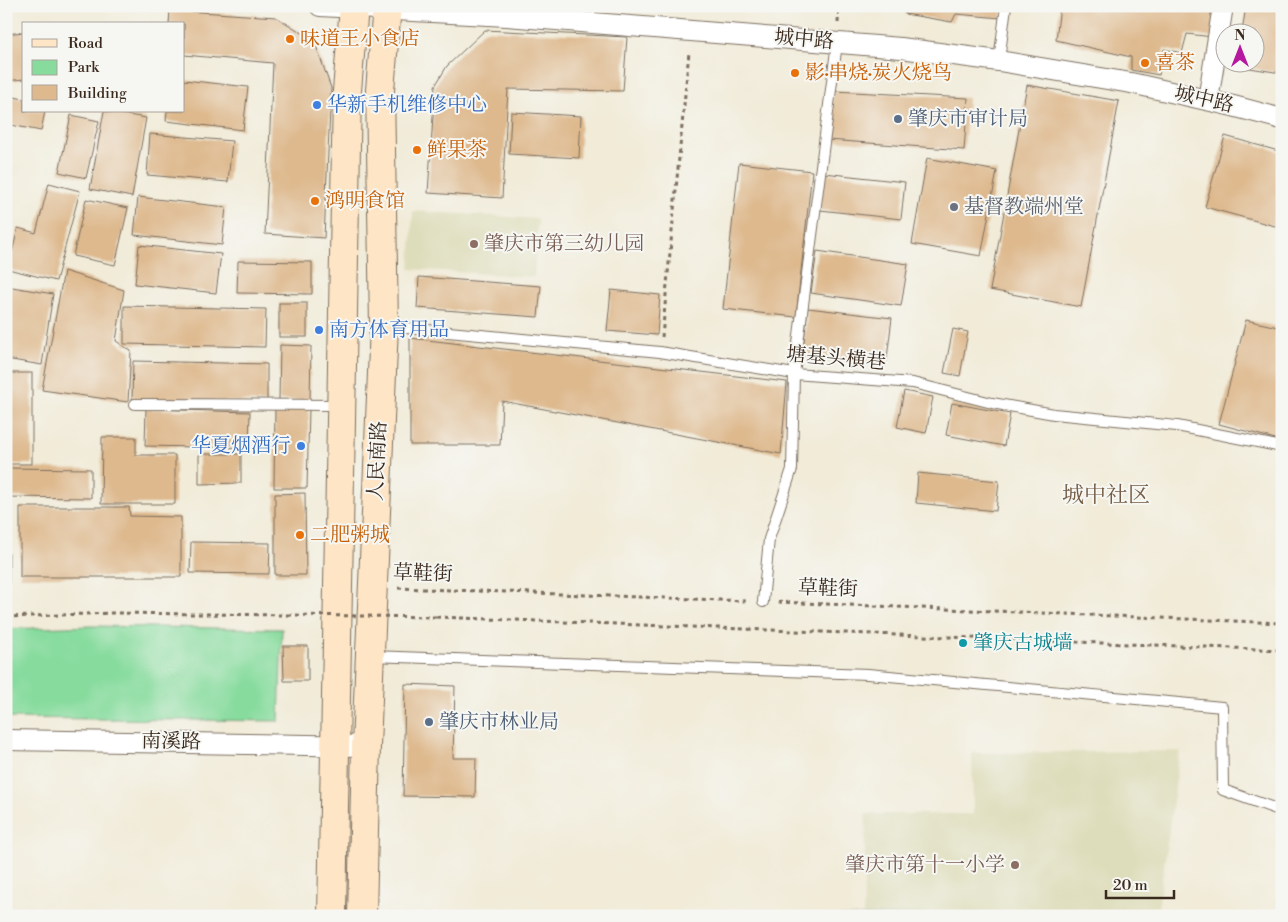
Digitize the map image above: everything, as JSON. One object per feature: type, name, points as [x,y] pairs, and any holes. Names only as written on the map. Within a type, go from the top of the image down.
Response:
[{"type":"main road","name":"人民南路","points":[[332,916],[347,91],[354,7]]},
{"type":"main road","name":"人民南路","points":[[362,916],[366,746],[384,326],[380,90],[387,9]]},
{"type":"street","name":"城中路","points":[[320,6],[507,16],[901,48],[999,61],[1131,83],[1282,119]]},
{"type":"street","points":[[1208,100],[1223,6]]},
{"type":"street","name":"南溪路","points":[[6,740],[366,746]]},
{"type":"lane","points":[[999,61],[1006,6]]},
{"type":"lane","points":[[763,602],[769,539],[792,468],[794,374],[837,43]]},
{"type":"lane","name":"塘基头横巷","points":[[384,326],[660,352],[794,374],[914,383],[1001,405],[1054,414],[1177,426],[1282,447]]},
{"type":"lane","points":[[135,404],[342,405]]},
{"type":"lane","points":[[370,656],[868,674],[1222,707],[1223,790],[1282,811]]},
{"type":"path","points":[[660,352],[691,31]]},
{"type":"path","name":"草鞋街","points":[[373,587],[1282,623]]},
{"type":"path","points":[[6,618],[113,613],[436,618],[1282,650]]},
{"type":"shaded area","name":"肇庆市第三幼儿园","points":[[413,211],[538,219],[534,277],[410,269]]},
{"type":"shaded area","name":"肇庆市第十一小学","points":[[1180,751],[1157,916],[863,916],[866,814],[973,814],[972,753]]},
{"type":"shaded area","points":[[1003,912],[1004,916],[813,916]]},
{"type":"green space","points":[[92,626],[282,629],[279,721],[6,718],[6,629]]},
{"type":"building","points":[[906,6],[1003,6],[1001,18],[956,14],[952,22],[905,14]]},
{"type":"building","points":[[1060,6],[1217,6],[1213,37],[1187,34],[1182,53],[1164,49],[1159,75],[1131,70],[1131,57],[1056,40]]},
{"type":"building","points":[[1246,6],[1282,6],[1281,73],[1266,71],[1266,22],[1244,22]]},
{"type":"building","points":[[170,10],[276,17],[314,40],[331,88],[324,238],[265,234],[273,63],[185,55],[185,22],[169,22]]},
{"type":"building","points":[[485,30],[627,37],[623,91],[508,89],[502,198],[428,193],[435,86],[447,66]]},
{"type":"building","points":[[22,32],[22,79],[6,81],[6,34]]},
{"type":"building","points":[[185,80],[248,87],[243,130],[166,121],[167,112],[185,112]]},
{"type":"building","points":[[1027,85],[1119,101],[1081,307],[990,290]]},
{"type":"building","name":"肇庆市审计局","points":[[834,91],[968,98],[964,150],[828,140]]},
{"type":"building","points":[[9,96],[22,99],[22,112],[45,112],[41,131],[6,124]]},
{"type":"building","points":[[104,112],[146,118],[132,197],[90,189]]},
{"type":"building","points":[[511,112],[581,116],[579,158],[509,154]]},
{"type":"building","points":[[71,115],[99,121],[86,178],[59,172]]},
{"type":"building","points":[[150,134],[232,141],[228,182],[147,175]]},
{"type":"building","points":[[1225,136],[1282,152],[1282,228],[1205,207]]},
{"type":"building","name":"基督教端州堂","points":[[927,158],[997,171],[981,256],[912,244]]},
{"type":"building","points":[[739,163],[812,171],[796,317],[723,309]]},
{"type":"building","points":[[824,173],[905,182],[901,219],[820,210]]},
{"type":"building","points":[[49,183],[80,191],[56,281],[8,269],[18,228],[36,233]]},
{"type":"building","points":[[138,197],[226,207],[222,245],[134,235]]},
{"type":"building","points":[[86,199],[128,208],[115,265],[73,256]]},
{"type":"building","points":[[139,245],[221,254],[216,293],[135,284]]},
{"type":"building","points":[[817,251],[908,264],[901,306],[811,293]]},
{"type":"building","points":[[238,261],[312,262],[312,294],[237,293]]},
{"type":"building","points":[[64,271],[124,290],[116,341],[131,351],[128,402],[42,390]]},
{"type":"building","points":[[419,277],[541,286],[538,317],[417,308]]},
{"type":"building","points":[[6,286],[53,294],[42,365],[6,359]]},
{"type":"building","points":[[611,290],[660,295],[657,335],[607,331]]},
{"type":"building","points":[[279,303],[307,303],[307,337],[279,337]]},
{"type":"building","points":[[124,306],[266,309],[265,347],[124,344]]},
{"type":"building","points":[[808,308],[892,318],[886,366],[802,356]]},
{"type":"building","points":[[1246,320],[1282,328],[1282,431],[1279,440],[1219,424]]},
{"type":"building","points":[[953,329],[968,332],[960,376],[944,373]]},
{"type":"building","points":[[410,338],[787,382],[781,454],[502,401],[500,445],[410,445]]},
{"type":"building","points":[[280,345],[311,346],[310,401],[279,400]]},
{"type":"building","points":[[133,361],[267,364],[267,402],[132,399]]},
{"type":"building","points":[[6,373],[32,373],[32,464],[6,464]]},
{"type":"building","points":[[904,391],[933,397],[926,433],[897,427]]},
{"type":"building","points":[[952,403],[1010,414],[1004,446],[946,435]]},
{"type":"building","points":[[146,409],[250,412],[249,448],[145,446]]},
{"type":"building","points":[[275,409],[309,409],[307,488],[274,488]]},
{"type":"building","points":[[102,437],[136,437],[136,455],[175,455],[175,504],[101,504]]},
{"type":"building","points":[[199,454],[241,454],[241,483],[199,484]]},
{"type":"building","points":[[6,468],[91,469],[91,498],[6,497]]},
{"type":"building","points":[[918,473],[999,481],[996,511],[916,503]]},
{"type":"building","points":[[305,493],[306,575],[275,575],[275,494]]},
{"type":"building","points":[[1282,495],[1282,526],[1276,525]]},
{"type":"building","points":[[20,507],[129,507],[130,516],[181,517],[181,577],[20,577]]},
{"type":"building","points":[[191,542],[270,543],[269,574],[190,573]]},
{"type":"building","points":[[6,554],[9,554],[9,583],[6,583]]},
{"type":"building","points":[[283,646],[308,646],[308,681],[284,681]]},
{"type":"building","name":"肇庆市林业局","points":[[405,684],[455,686],[453,758],[476,758],[475,797],[403,796]]},
{"type":"place","name":"味道王小食店","points":[[290,39]]},
{"type":"place","name":"喜茶","points":[[1145,63]]},
{"type":"place","name":"影·串烧·炭火烧鸟","points":[[795,73]]},
{"type":"place","name":"华新手机维修中心","points":[[317,105]]},
{"type":"place","name":"肇庆市审计局","points":[[898,119]]},
{"type":"place","name":"鲜果茶","points":[[417,150]]},
{"type":"place","name":"鸿明食馆","points":[[315,201]]},
{"type":"place","name":"基督教端州堂","points":[[954,207]]},
{"type":"place","name":"肇庆市第三幼儿园","points":[[474,244]]},
{"type":"place","name":"南方体育用品","points":[[319,330]]},
{"type":"place","name":"华夏烟酒行","points":[[301,446]]},
{"type":"place","name":"二肥粥城","points":[[300,535]]},
{"type":"place","name":"肇庆古城墙","points":[[963,643]]},
{"type":"place","name":"肇庆市林业局","points":[[429,722]]},
{"type":"place","name":"肇庆市第十一小学","points":[[1015,865]]},
{"type":"district","name":"城中社区","points":[[1106,495]]}]
